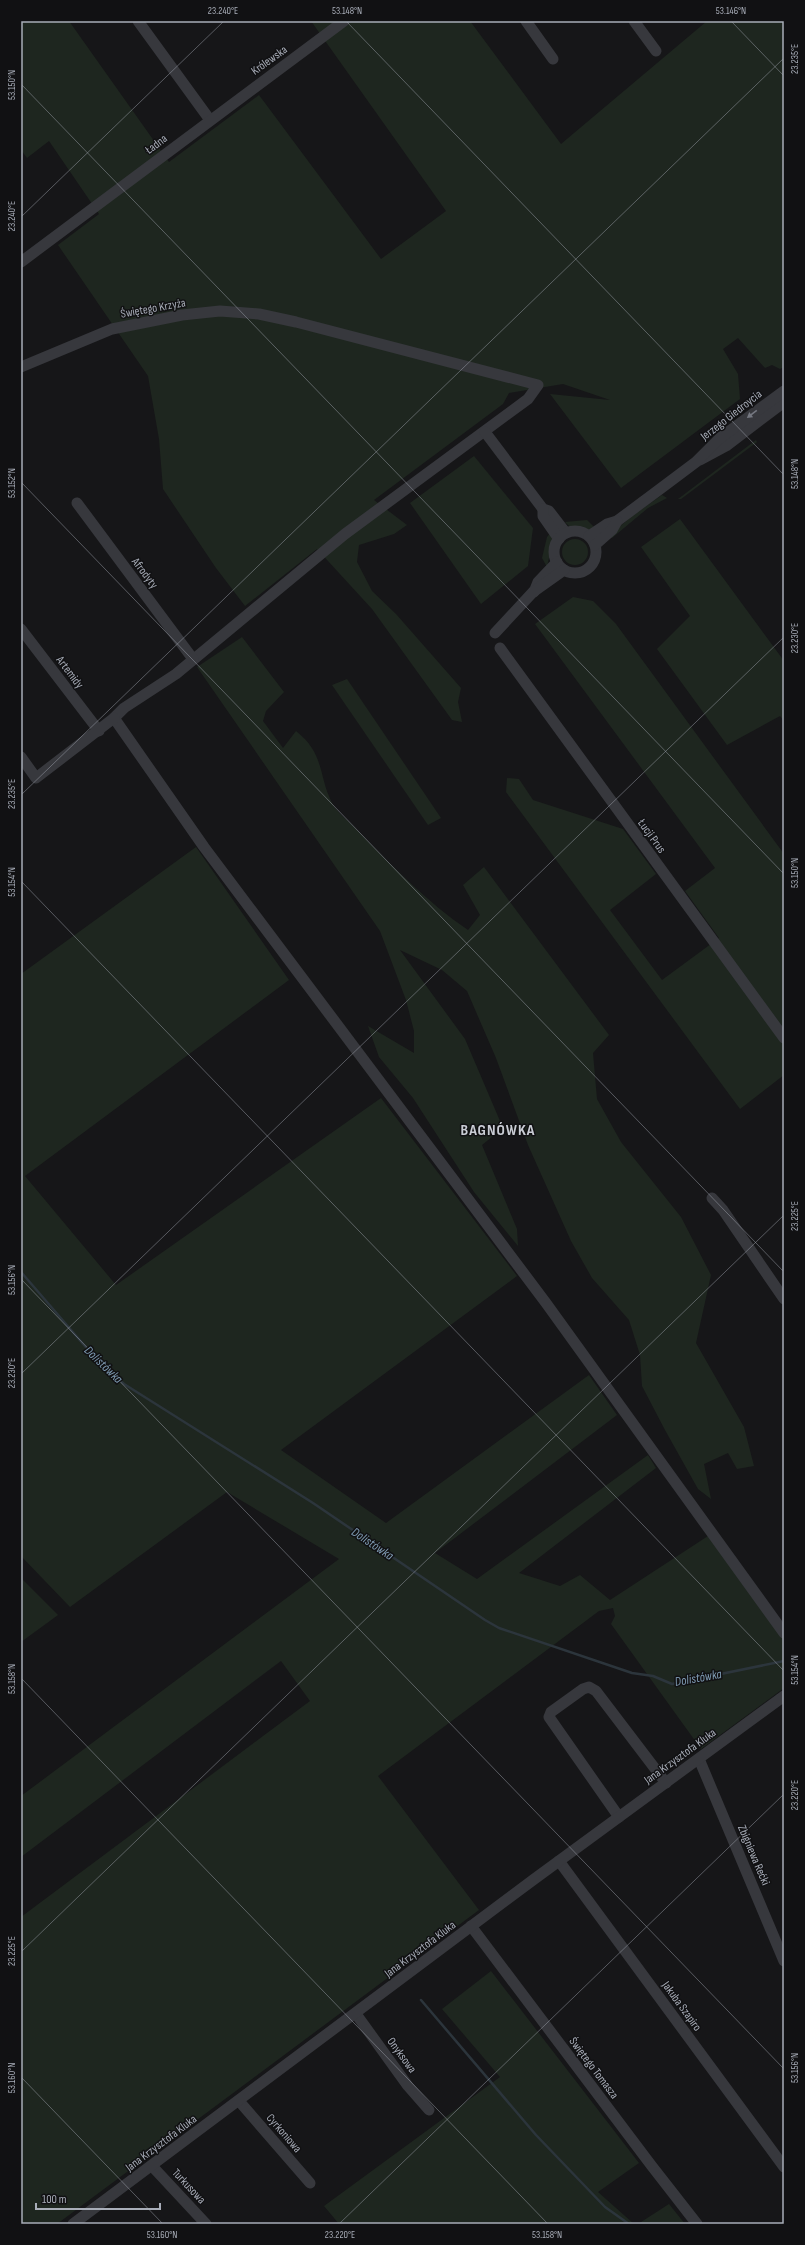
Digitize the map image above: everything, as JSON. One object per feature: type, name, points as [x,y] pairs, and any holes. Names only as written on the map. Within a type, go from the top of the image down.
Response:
[{"type":"street","points":[[138,21],[210,120]]},
{"type":"street","name":"Królewska","points":[[210,120],[344,21]]},
{"type":"street","points":[[526,21],[553,59]]},
{"type":"street","points":[[634,21],[656,52]]},
{"type":"street","name":"Ładna","points":[[21,262],[210,120]]},
{"type":"street","name":"Świętego Krzyża","points":[[21,367],[112,328],[182,315],[220,311],[259,314],[296,322],[538,385],[528,399],[485,432]]},
{"type":"street","name":"Jerzego Giedroycia","points":[[592,540],[612,530],[617,521],[696,462],[720,450],[778,401]]},
{"type":"street","points":[[21,757],[36,778],[99,731],[124,708],[176,674],[345,534],[485,432],[543,509],[543,516],[563,536]]},
{"type":"street","name":"Afrodyty","points":[[77,503],[193,659]]},
{"type":"street","points":[[578,531],[592,540],[596,556],[589,568],[576,573],[560,566],[554,550],[563,536],[578,531]]},
{"type":"street","points":[[495,633],[533,592],[538,582],[560,566]]},
{"type":"street","name":"Artemidy","points":[[21,629],[99,731]]},
{"type":"street","name":"Łucji Prus","points":[[500,648],[784,1038]]},
{"type":"street","points":[[114,718],[218,866],[546,1303],[784,1633]]},
{"type":"street","points":[[712,1198],[723,1210],[784,1299]]},
{"type":"street","points":[[619,1817],[549,1718],[551,1712],[583,1688],[589,1687],[596,1691],[666,1783]]},
{"type":"street","name":"Jana Krzysztofa Kluka","points":[[72,2224],[356,2014],[471,1926],[784,1696]]},
{"type":"street","name":"Zbigniewa Rećki","points":[[699,1759],[784,1961]]},
{"type":"street","name":"Jakuba Szapiro","points":[[558,1862],[784,2167]]},
{"type":"street","name":"Świętego Tomasza","points":[[471,1926],[697,2224]]},
{"type":"street","name":"Onyksowa","points":[[356,2014],[408,2086],[429,2110]]},
{"type":"street","name":"Cyrkoniowa","points":[[239,2101],[310,2182]]},
{"type":"street","name":"Turkusowa","points":[[152,2166],[206,2224]]},
{"type":"shaded area","points":[[21,21],[69,21],[169,162],[259,95],[381,259],[446,211],[311,21],[470,21],[561,144],[707,21],[784,21],[784,367],[780,369],[772,365],[765,368],[738,338],[723,349],[738,374],[740,399],[621,488],[550,394],[610,400],[563,384],[509,393],[503,404],[374,500],[407,525],[394,534],[359,545],[357,562],[372,591],[396,614],[461,688],[458,702],[462,722],[452,720],[372,609],[317,549],[245,606],[216,568],[163,489],[159,439],[148,376],[58,245],[99,214],[49,141],[27,158],[21,150]]},
{"type":"shaded area","points":[[756,440],[757,442],[681,499],[678,499]]},
{"type":"shaded area","points":[[474,456],[533,528],[528,566],[481,604],[410,503]]},
{"type":"shaded area","points":[[662,495],[667,498],[648,508],[612,538],[610,535],[632,516]]},
{"type":"shaded area","points":[[680,519],[784,661],[784,721],[780,716],[727,745],[657,649],[690,616],[641,547]]},
{"type":"shaded area","points":[[587,520],[595,528],[578,529],[571,527],[565,522]]},
{"type":"shaded area","points":[[551,532],[553,540],[547,567],[542,558],[547,537]]},
{"type":"shaded area","points":[[575,539],[584,543],[588,552],[584,561],[575,565],[566,561],[562,552],[566,543]]},
{"type":"shaded area","points":[[573,597],[593,601],[616,624],[784,854],[784,1075],[740,1109],[506,792],[507,778],[519,779],[533,800],[623,829],[656,874],[610,910],[662,980],[719,938],[685,891],[715,868],[535,624]]},
{"type":"shaded area","points":[[242,637],[284,692],[266,711],[263,721],[283,748],[296,731],[312,748],[320,765],[332,803],[340,814],[410,883],[438,908],[468,930],[480,915],[463,885],[484,867],[609,1035],[593,1053],[597,1099],[621,1142],[681,1217],[711,1275],[696,1343],[744,1427],[754,1466],[737,1469],[728,1453],[704,1464],[711,1499],[698,1489],[642,1386],[640,1355],[629,1320],[592,1278],[571,1241],[528,1145],[496,1058],[467,991],[442,970],[400,950],[465,1039],[503,1128],[482,1145],[517,1229],[518,1246],[474,1192],[413,1098],[379,1057],[368,1026],[414,1053],[414,1031],[406,1000],[380,931],[197,667]]},
{"type":"shaded area","points":[[347,679],[441,818],[428,825],[332,685]]},
{"type":"shaded area","points":[[196,847],[289,980],[25,1176],[116,1285],[381,1098],[517,1276],[281,1450],[386,1523],[589,1375],[617,1415],[435,1553],[477,1579],[648,1455],[656,1468],[519,1573],[560,1586],[580,1575],[610,1600],[708,1536],[784,1635],[784,1688],[701,1749],[611,1624],[615,1616],[613,1608],[599,1611],[378,1776],[479,1910],[57,2224],[21,2224],[21,1917],[310,1701],[281,1661],[21,1857],[21,1796],[339,1559],[227,1492],[70,1607],[21,1556],[21,974]]},
{"type":"shaded area","points":[[21,1578],[58,1615],[21,1642]]},
{"type":"shaded area","points":[[491,1971],[639,2163],[598,2192],[634,2224],[339,2224],[324,2206],[500,2077],[442,2009]]},
{"type":"shaded area","points":[[669,2204],[685,2224],[638,2224]]},
{"type":"waterway","name":"Dolistówka","points":[[21,1272],[97,1360],[124,1384],[313,1503],[499,1628],[632,1673],[653,1676],[672,1684],[784,1661]]},
{"type":"waterway","points":[[421,2000],[536,2135],[605,2207],[629,2224]]},
{"type":"district","name":"BAGNÓWKA","points":[[498,1129]]}]
